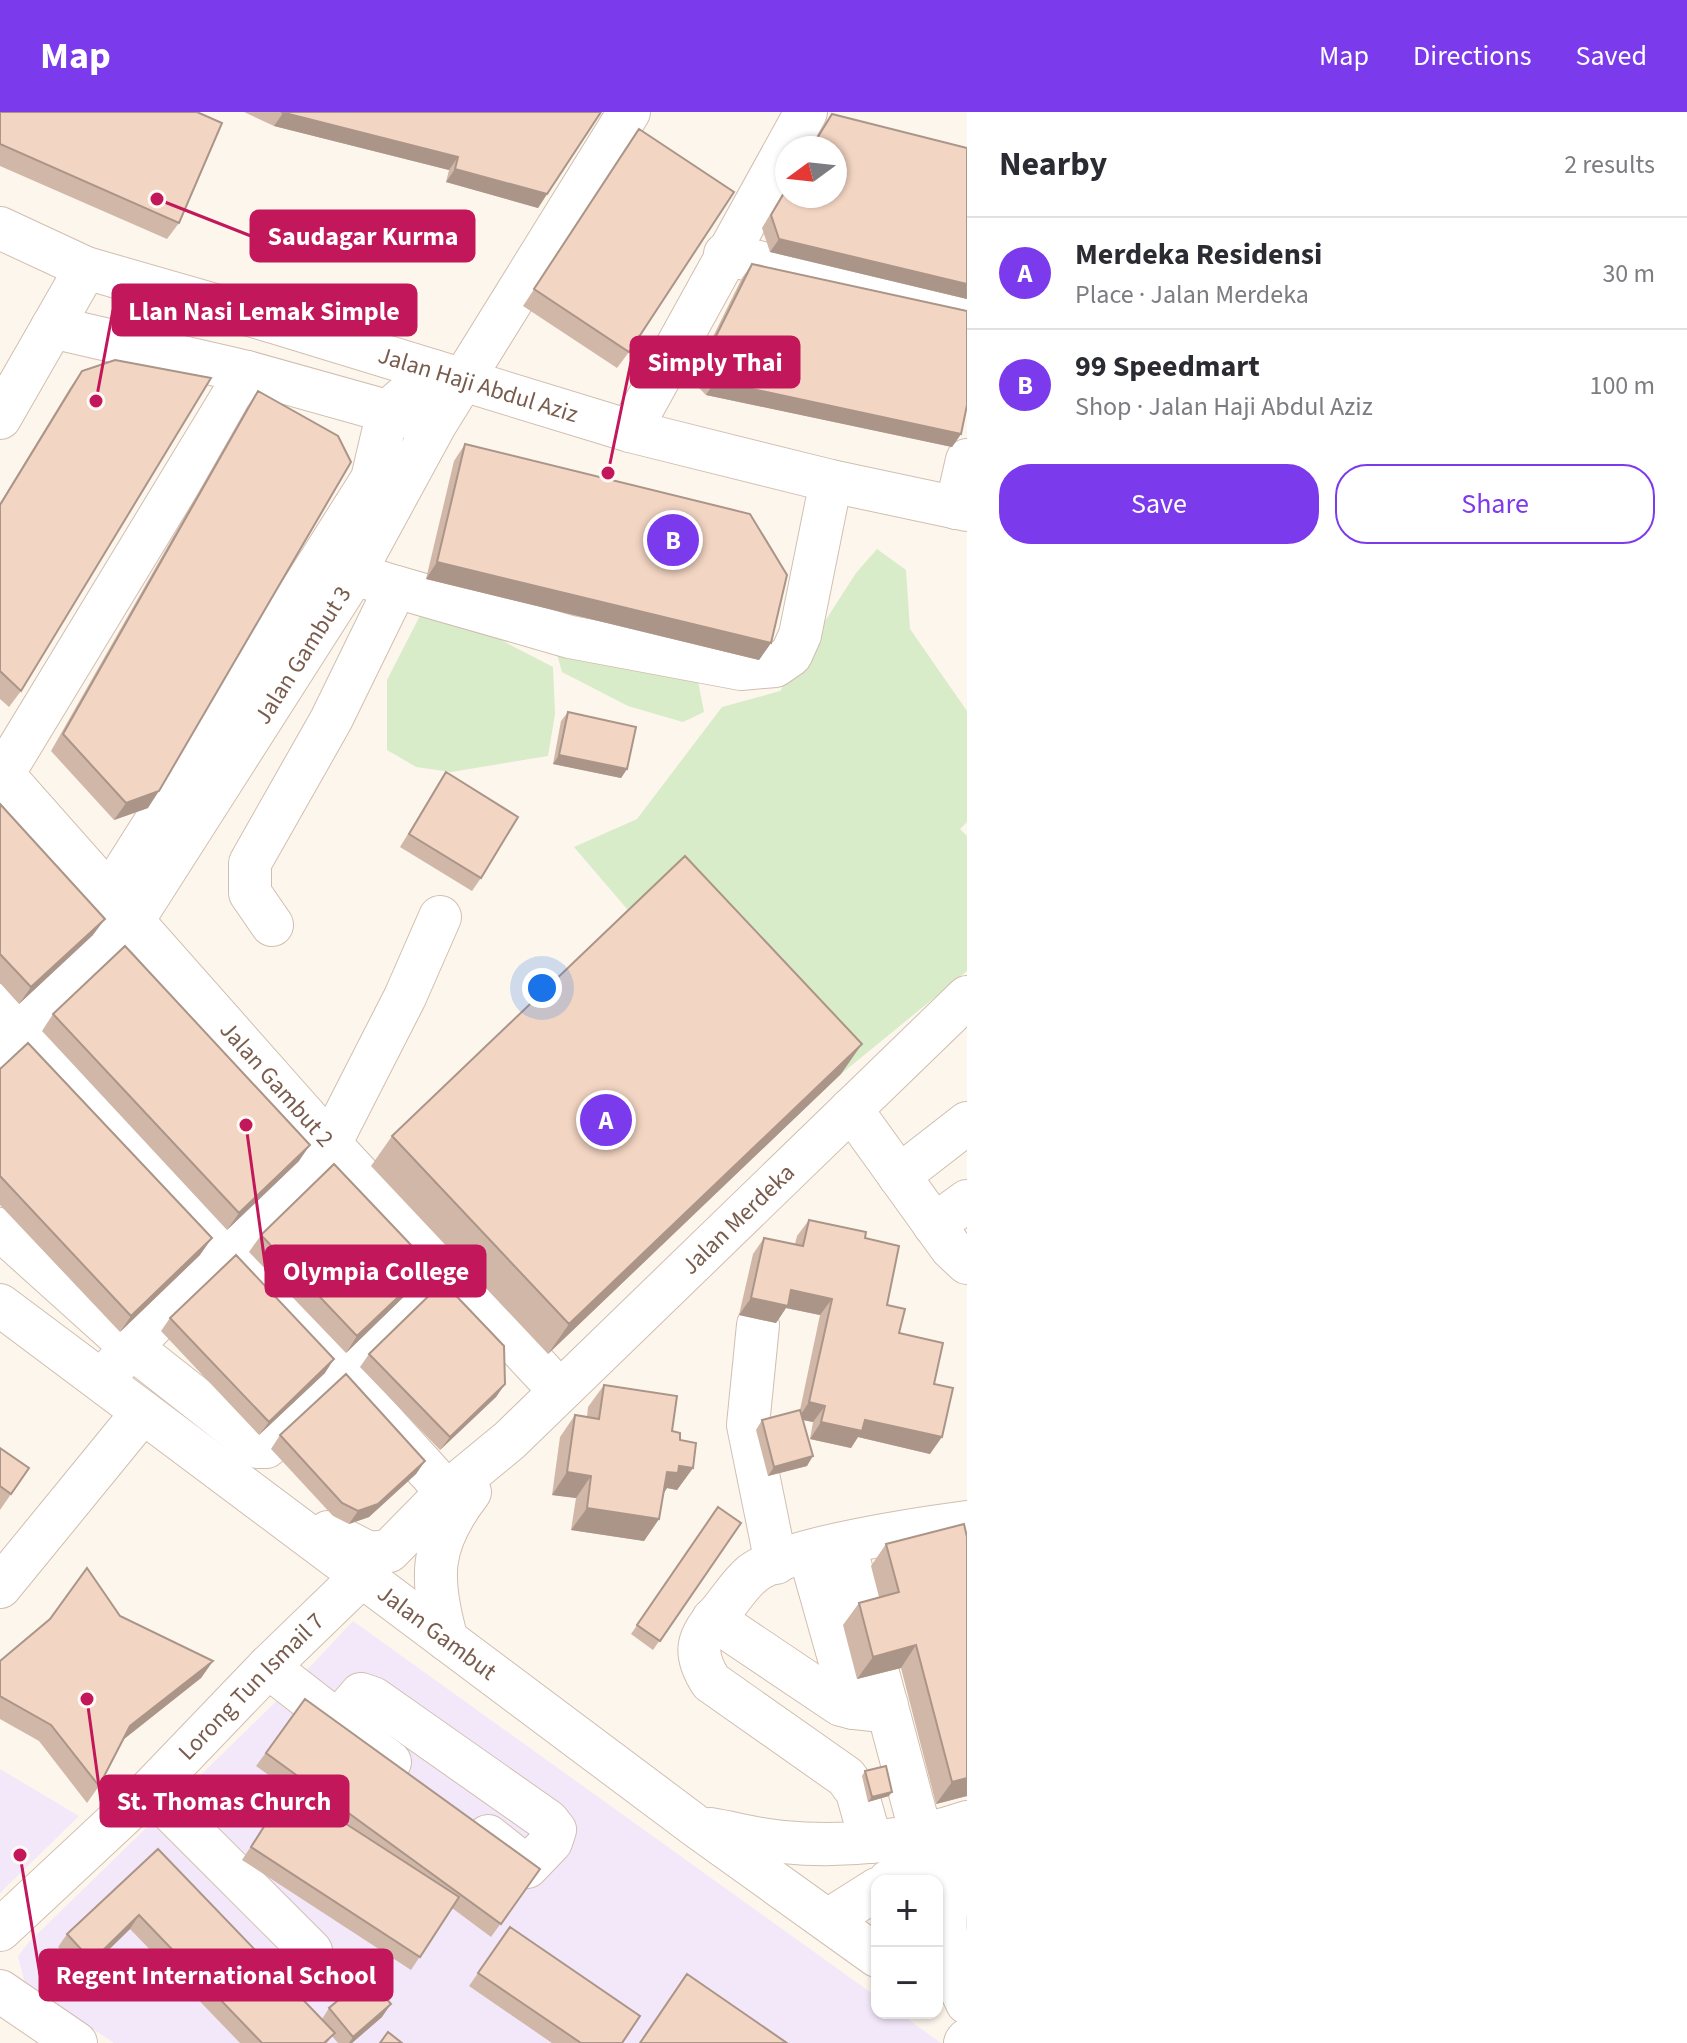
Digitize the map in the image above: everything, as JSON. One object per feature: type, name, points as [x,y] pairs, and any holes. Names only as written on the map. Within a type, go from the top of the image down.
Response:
[{"type":"street","name":"Jalan Gambut 3","points":[[7,1026],[121,909],[292,638],[354,574],[435,425],[448,375],[629,112]]},
{"type":"street","points":[[630,431],[806,112]]},
{"type":"street","name":"Jalan Haji Abdul Aziz","points":[[0,228],[86,268],[630,431],[831,481],[962,509]]},
{"type":"street","points":[[725,254],[967,312]]},
{"type":"street","points":[[0,418],[86,268]]},
{"type":"street","points":[[52,327],[247,372],[435,425]]},
{"type":"street","points":[[2,773],[247,372]]},
{"type":"street","points":[[292,638],[372,479],[388,411],[448,375]]},
{"type":"street","points":[[962,509],[967,460]]},
{"type":"street","points":[[354,574],[570,637],[741,669],[775,666],[791,655],[800,635],[831,481]]},
{"type":"street","points":[[272,925],[250,893],[250,863],[331,720],[396,587]]},
{"type":"street","name":"Jalan Gambut 2","points":[[2,773],[330,1144],[560,1391]]},
{"type":"street","points":[[102,1382],[131,1347],[330,1144],[405,997],[440,917]]},
{"type":"street","name":"Jalan Merdeka","points":[[255,1496],[369,1553],[389,1551],[447,1492],[510,1440],[967,997]]},
{"type":"street","points":[[7,1026],[228,1250],[447,1492]]},
{"type":"street","points":[[851,1109],[951,1248],[967,1263]]},
{"type":"street","points":[[899,1176],[967,1123]]},
{"type":"street","points":[[934,1225],[967,1201]]},
{"type":"street","points":[[0,1229],[131,1347],[258,1447],[266,1447],[452,1276]]},
{"type":"street","name":"Jalan Gambut","points":[[0,1305],[697,1827],[871,1952]]},
{"type":"street","points":[[758,1325],[748,1425],[810,1553],[873,1695],[921,1834]]},
{"type":"street","points":[[0,1587],[143,1412]]},
{"type":"street","points":[[192,1449],[219,1416]]},
{"type":"street","name":"Jalan Merdeka","points":[[447,1640],[436,1603],[435,1555],[452,1515],[510,1440]]},
{"type":"street","points":[[871,1842],[857,1792],[846,1777],[711,1682],[699,1663],[699,1640],[753,1573],[810,1553],[967,1522]]},
{"type":"street","points":[[810,1553],[864,1619]]},
{"type":"street","name":"Lorong Tun Ismail 7","points":[[0,1930],[150,1790],[268,1667],[363,1575]]},
{"type":"street","points":[[713,1619],[841,1705],[873,1695]]},
{"type":"street","points":[[268,1667],[426,1789]]},
{"type":"street","points":[[337,1722],[361,1694],[373,1698],[548,1821],[555,1830],[551,1842],[527,1867],[464,1818]]},
{"type":"street","points":[[150,1790],[311,1951]]},
{"type":"street","points":[[697,1827],[784,1842],[871,1842],[967,1822]]},
{"type":"street","points":[[898,1875],[967,1831]]},
{"type":"street","points":[[967,1846],[954,1869],[946,1903],[945,1939],[952,1973],[967,2003]]},
{"type":"street","points":[[828,1920],[871,1893]]},
{"type":"street","points":[[0,1991],[76,2043]]},
{"type":"street","points":[[943,2003],[967,2021]]},
{"type":"shaded area","points":[[353,1621],[871,1993],[871,2019],[907,2019],[941,2043],[114,2043],[25,1984],[18,1956],[29,1942],[291,1687]]},
{"type":"shaded area","points":[[0,1769],[79,1816],[0,1893]]},
{"type":"green space","points":[[877,549],[906,570],[910,629],[967,711],[967,822],[960,829],[967,836],[967,971],[841,1074],[664,886],[633,916],[574,847],[637,819],[722,707],[780,691],[856,573]]},
{"type":"green space","points":[[427,602],[553,667],[555,714],[548,756],[451,772],[416,767],[387,750],[387,680]]},
{"type":"green space","points":[[554,643],[694,660],[704,712],[683,722],[628,706],[562,672]]},
{"type":"building","points":[[0,112],[197,112],[222,123],[179,223],[0,144]]},
{"type":"building","points":[[281,112],[601,112],[547,194],[455,169],[458,157]]},
{"type":"building","points":[[832,114],[967,148],[967,284],[779,239],[771,215],[775,208],[847,208],[847,136],[818,136]]},
{"type":"building","points":[[639,129],[734,192],[629,352],[534,289]]},
{"type":"building","points":[[752,264],[967,311],[967,405],[961,434],[715,381],[706,373],[705,358]]},
{"type":"building","points":[[115,360],[211,378],[21,691],[0,671],[0,505],[82,371]]},
{"type":"building","points":[[258,391],[338,436],[351,462],[159,791],[126,803],[63,734]]},
{"type":"building","points":[[465,444],[750,514],[787,575],[771,643],[437,562]]},
{"type":"building","points":[[568,712],[636,727],[627,769],[559,755]]},
{"type":"building","points":[[446,772],[518,817],[481,878],[409,834]]},
{"type":"building","points":[[0,804],[105,919],[31,987],[0,954]]},
{"type":"building","points":[[685,856],[862,1044],[569,1324],[392,1136]]},
{"type":"building","points":[[125,946],[310,1145],[239,1213],[53,1014]]},
{"type":"building","points":[[28,1043],[212,1238],[131,1316],[0,1176],[0,1069]]},
{"type":"building","points":[[334,1164],[431,1266],[357,1336],[261,1235]]},
{"type":"building","points":[[809,1220],[866,1232],[865,1238],[899,1246],[887,1305],[905,1309],[899,1333],[943,1343],[934,1384],[953,1388],[942,1437],[865,1420],[862,1431],[821,1422],[825,1406],[809,1402],[832,1299],[791,1290],[788,1306],[751,1298],[764,1238],[803,1246]]},
{"type":"building","points":[[236,1255],[334,1359],[269,1422],[170,1318]]},
{"type":"building","points":[[443,1282],[504,1346],[505,1384],[450,1437],[369,1354]]},
{"type":"building","points":[[346,1374],[425,1461],[378,1504],[358,1511],[342,1503],[280,1435]]},
{"type":"building","points":[[604,1385],[677,1396],[672,1431],[680,1433],[680,1440],[696,1443],[693,1468],[679,1466],[678,1473],[667,1472],[659,1519],[587,1508],[591,1476],[567,1472],[575,1415],[599,1419]]},
{"type":"building","points":[[800,1410],[813,1456],[774,1467],[762,1420]]},
{"type":"building","points":[[0,1448],[29,1468],[11,1494],[0,1486]]},
{"type":"building","points":[[718,1507],[741,1523],[660,1641],[637,1625]]},
{"type":"building","points":[[964,1524],[967,1537],[967,1778],[952,1782],[916,1645],[873,1657],[859,1603],[899,1592],[886,1544]]},
{"type":"building","points":[[87,1568],[120,1616],[213,1661],[130,1726],[99,1786],[51,1725],[0,1696],[0,1661],[50,1619]]},
{"type":"building","points":[[305,1699],[540,1869],[501,1924],[266,1753]]},
{"type":"building","points":[[886,1766],[892,1792],[872,1797],[865,1771]]},
{"type":"building","points":[[289,1787],[459,1897],[420,1957],[251,1847]]},
{"type":"building","points":[[158,1849],[335,2033],[324,2043],[262,2043],[139,1915],[92,1961],[67,1934]]},
{"type":"building","points":[[510,1927],[640,2016],[622,2043],[581,2043],[478,1973]]},
{"type":"building","points":[[687,1974],[787,2043],[640,2043]]},
{"type":"building","points":[[367,1976],[391,2004],[353,2037],[329,2008]]},
{"type":"building","points":[[388,2032],[402,2043],[380,2043]]},
{"type":"place","name":"Saudagar Kurma","points":[[157,199]]},
{"type":"place","name":"Llan Nasi Lemak Simple","points":[[96,401]]},
{"type":"place","name":"Simply Thai","points":[[608,473]]},
{"type":"place","name":"99 Speedmart","points":[[673,540]]},
{"type":"place","name":"Merdeka Residensi","points":[[606,1120]]},
{"type":"place","name":"Olympia College","points":[[246,1125]]},
{"type":"place","name":"St. Thomas Church","points":[[87,1699]]},
{"type":"place","name":"Regent International School","points":[[20,1855]]}]
